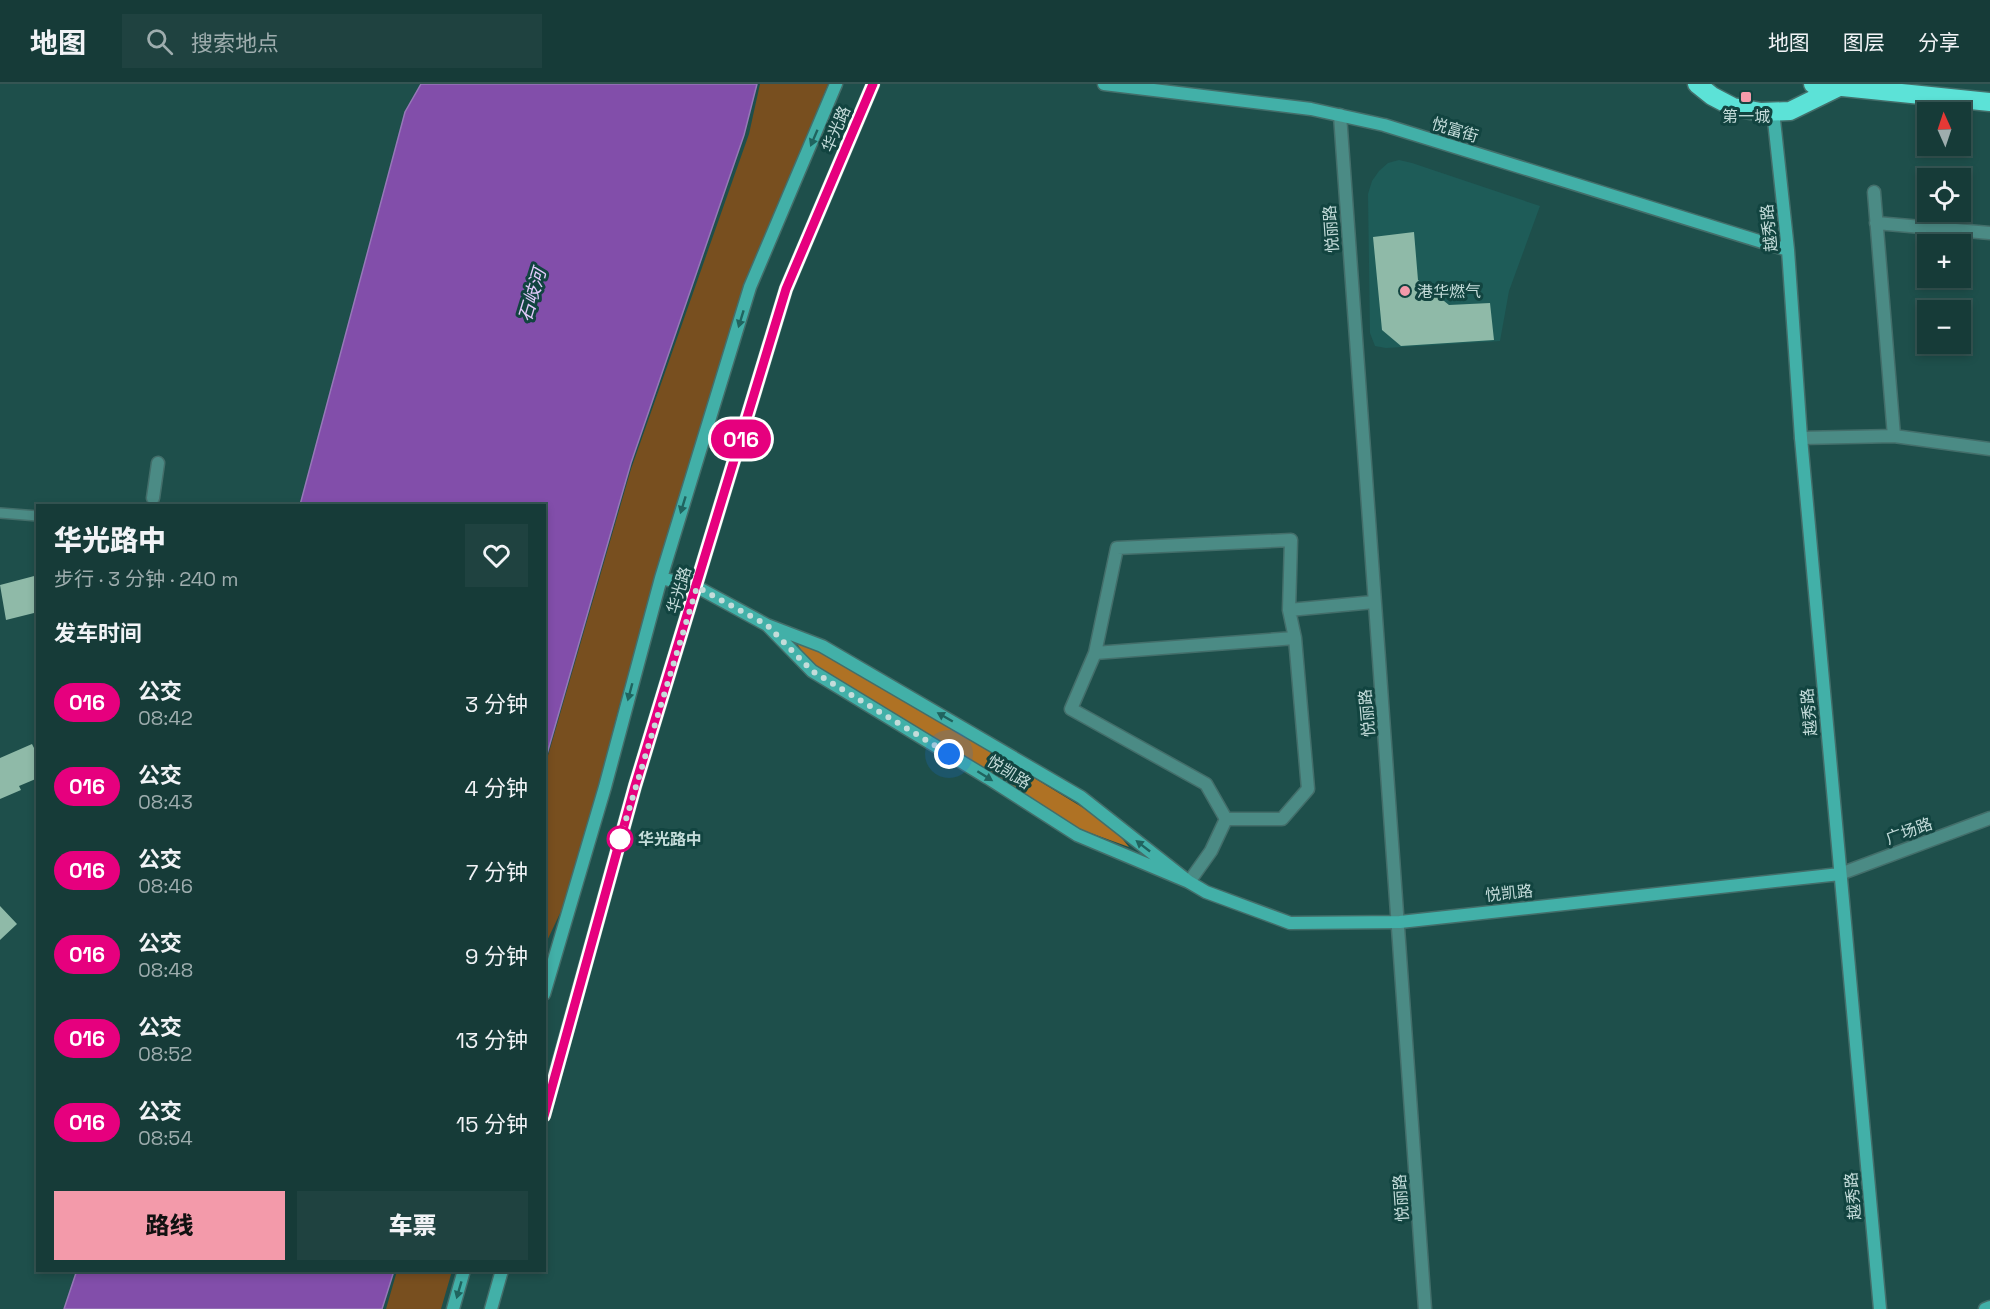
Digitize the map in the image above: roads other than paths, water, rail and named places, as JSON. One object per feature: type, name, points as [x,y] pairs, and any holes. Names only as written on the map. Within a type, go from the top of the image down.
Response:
[{"type":"highway","points":[[1697,84],[1732,107],[1773,111],[1790,111],[1840,87]]},
{"type":"highway","points":[[1813,84],[1990,102]]},
{"type":"main road","name":"华光路","points":[[546,987],[661,578],[750,287],[836,84]]},
{"type":"main road","name":"华光路","points":[[546,1108],[635,786],[786,289],[873,84]]},
{"type":"main road","name":"悦富街","points":[[1104,84],[1187,89],[1340,115],[1384,126],[1788,250]]},
{"type":"main road","name":"越秀路","points":[[1773,111],[1788,250],[1839,874],[1880,1309]]},
{"type":"main road","name":"悦凯路","points":[[661,578],[697,587],[767,625],[822,646],[1081,797],[1189,882]]},
{"type":"main road","name":"悦凯路","points":[[767,625],[812,671],[1077,835],[1189,882],[1206,892],[1290,922],[1400,922],[1839,874]]},
{"type":"main road","points":[[453,1309],[463,1272]]},
{"type":"main road","points":[[491,1309],[501,1272]]},
{"type":"main road","points":[[1985,1309],[1990,1307]]},
{"type":"street","name":"悦丽路","points":[[1340,115],[1374,602],[1400,922],[1425,1309]]},
{"type":"street","points":[[1874,192],[1894,436]]},
{"type":"street","points":[[1876,223],[1990,233]]},
{"type":"street","points":[[1802,438],[1894,436],[1990,449]]},
{"type":"street","points":[[153,498],[158,463]]},
{"type":"street","points":[[1291,540],[1289,610],[1295,638],[1308,789],[1282,819],[1226,819],[1206,784],[1071,709],[1095,652],[1117,548],[1291,540]]},
{"type":"street","points":[[1289,610],[1374,602]]},
{"type":"street","points":[[1095,652],[1295,638]]},
{"type":"street","name":"广场路","points":[[1839,874],[1990,818]]},
{"type":"street","points":[[1189,882],[1211,851],[1226,819]]},
{"type":"lane","points":[[0,513],[36,516]]},
{"type":"water","name":"石岐河","points":[[421,84],[757,84],[744,135],[631,463],[546,758],[546,504],[300,504],[405,112]]},
{"type":"water","points":[[76,1272],[394,1272],[382,1309],[64,1309]]},
{"type":"place","name":"第一城","points":[[1746,97]]},
{"type":"place","name":"港华燃气","points":[[1405,291]]},
{"type":"place","name":"华光路中","points":[[620,839]]}]
